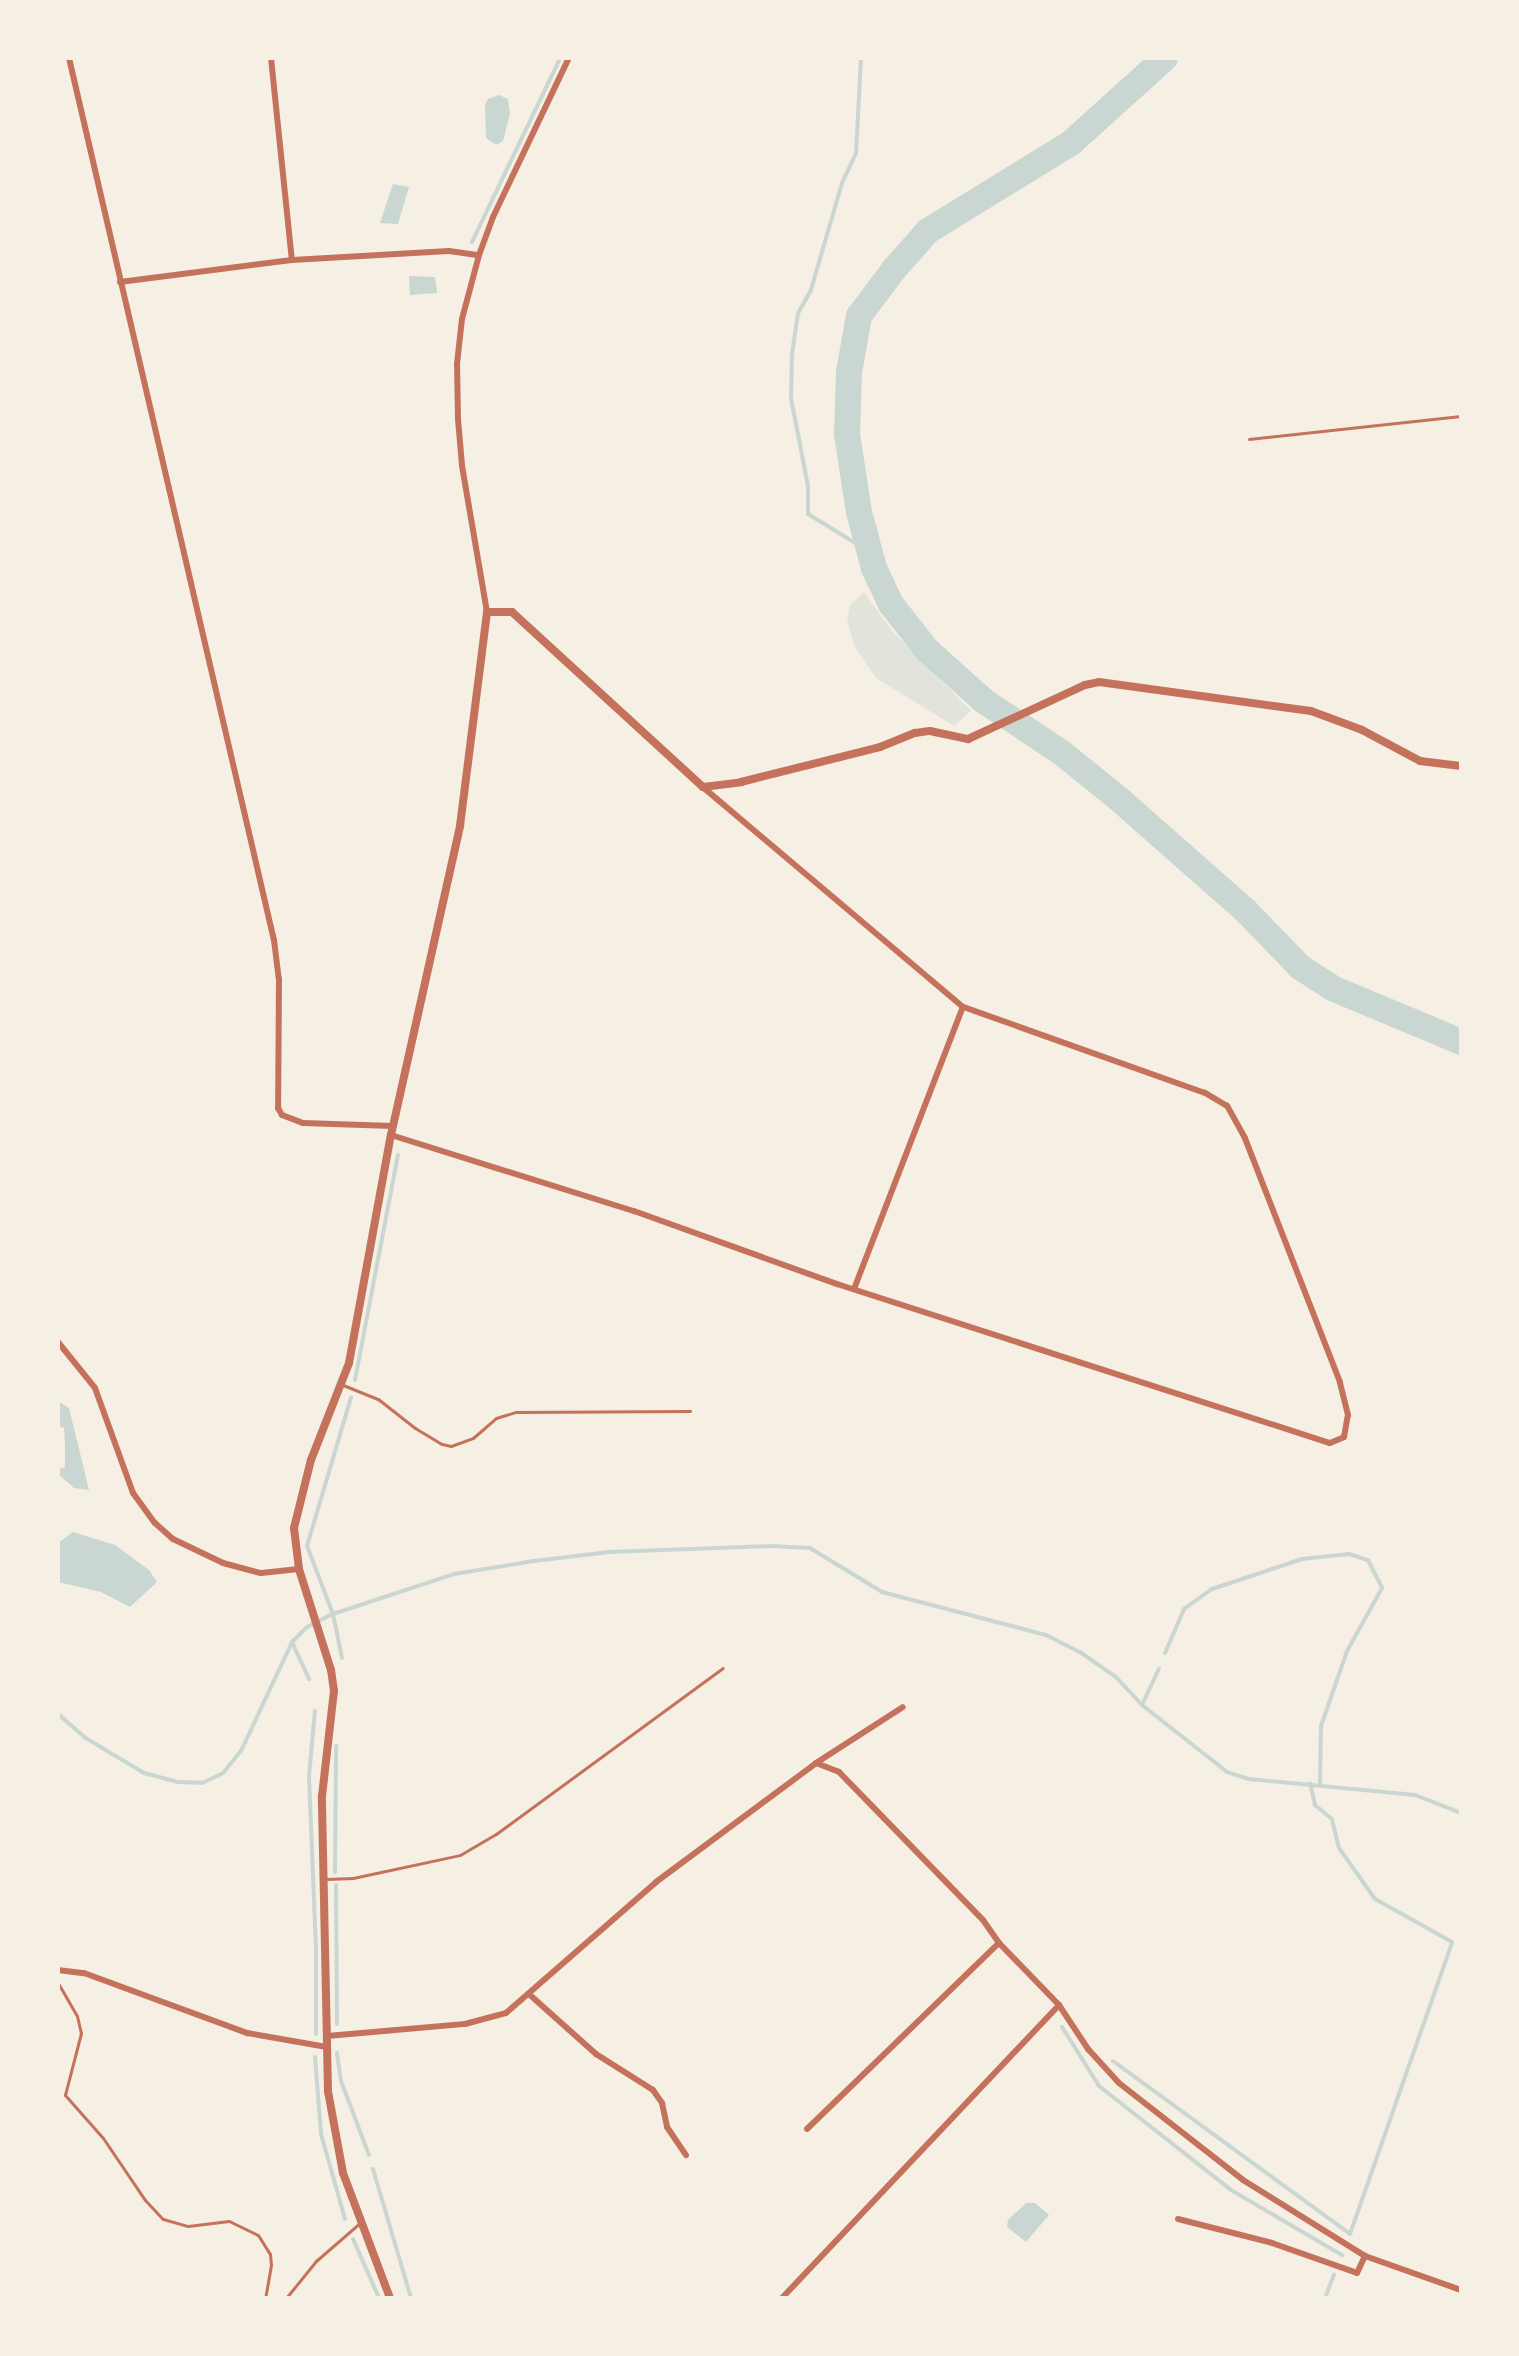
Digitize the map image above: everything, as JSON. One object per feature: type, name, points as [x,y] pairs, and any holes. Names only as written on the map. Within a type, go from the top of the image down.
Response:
[{"type":"street","points":[[69,58],[274,940],[279,979],[278,1108],[282,1115],[303,1123],[392,1130],[854,1289],[1330,1443],[1344,1437],[1349,1427],[1340,1382],[1245,1138],[1227,1106],[1205,1093],[963,1007],[703,787],[512,612],[487,612]]},
{"type":"street","points":[[271,58],[292,260]]},
{"type":"street","points":[[390,2298],[361,2222],[333,2129],[327,2047],[322,1788],[334,1700],[331,1670],[299,1569],[294,1528],[302,1486],[343,1385],[392,1130],[460,826],[487,612],[458,419],[457,364],[462,319],[479,255],[569,58]]},
{"type":"street","points":[[120,282],[292,260],[449,251],[479,255]]},
{"type":"street","points":[[703,787],[725,786],[880,747],[915,733],[930,731],[968,739],[1085,685],[1116,684],[1311,711],[1362,730],[1420,761],[1461,766]]},
{"type":"street","points":[[854,1289],[963,1007]]},
{"type":"street","points":[[58,1342],[95,1388],[133,1493],[155,1523],[173,1539],[223,1563],[261,1573],[299,1569]]},
{"type":"street","points":[[327,2036],[482,2021],[506,2013],[656,1882],[816,1763],[903,1707]]},
{"type":"street","points":[[816,1763],[839,1772],[983,1920],[999,1943],[1059,2005],[1088,2049],[1119,2083],[1243,2180],[1365,2256],[1461,2290]]},
{"type":"street","points":[[807,2129],[999,1943]]},
{"type":"street","points":[[58,1970],[84,1973],[247,2033],[327,2047]]},
{"type":"street","points":[[530,1995],[596,2054],[658,2096],[667,2127],[686,2155]]},
{"type":"street","points":[[782,2298],[1059,2005]]},
{"type":"street","points":[[1178,2219],[1272,2243],[1357,2273],[1365,2256]]},
{"type":"lane","points":[[1249,439],[1461,416]]},
{"type":"lane","points":[[343,1385],[378,1399],[415,1428],[451,1446],[473,1438],[496,1418],[516,1412],[690,1411]]},
{"type":"lane","points":[[324,1879],[353,1878],[460,1855],[496,1834],[723,1668]]},
{"type":"lane","points":[[58,1983],[77,2016],[81,2033],[65,2095],[103,2138],[145,2200],[163,2219],[188,2226],[229,2221],[258,2235],[270,2254],[265,2298]]},
{"type":"lane","points":[[286,2298],[316,2261],[361,2222]]},
{"type":"shaded area","points":[[499,95],[508,99],[510,114],[503,141],[496,145],[486,138],[485,105],[488,99]]},
{"type":"shaded area","points":[[393,184],[409,187],[398,224],[380,223]]},
{"type":"shaded area","points":[[409,276],[435,277],[437,293],[410,295]]},
{"type":"shaded area","points":[[864,592],[892,631],[971,711],[954,726],[876,678],[855,647],[847,621],[850,605]]},
{"type":"shaded area","points":[[58,1401],[69,1408],[89,1490],[74,1488],[58,1474],[58,1469],[65,1467],[65,1445],[64,1428],[58,1426]]},
{"type":"shaded area","points":[[73,1532],[115,1545],[149,1570],[157,1582],[130,1607],[101,1592],[58,1582],[58,1543]]},
{"type":"shaded area","points":[[1026,2203],[1035,2203],[1049,2215],[1026,2242],[1007,2227],[1008,2220]]},
{"type":"waterway","points":[[472,242],[560,58]]},
{"type":"waterway","points":[[861,58],[856,153],[842,183],[811,290],[798,313],[792,354],[791,398],[808,486],[808,514],[870,552]]},
{"type":"waterway","points":[[1165,58],[1071,143],[928,231],[859,316],[849,372],[847,434],[859,512],[874,568],[891,604],[927,650],[984,701],[1062,753],[1120,800],[1246,911],[1300,967],[1332,988],[1461,1042]]},
{"type":"waterway","points":[[355,1380],[398,1155]]},
{"type":"waterway","points":[[342,1658],[333,1614],[307,1546],[351,1397]]},
{"type":"waterway","points":[[58,1714],[84,1737],[144,1773],[177,1782],[202,1783],[223,1773],[241,1751],[292,1642],[307,1627],[333,1614],[454,1574],[534,1561],[609,1552],[771,1546],[810,1548],[882,1592],[1046,1635],[1080,1652],[1116,1677],[1142,1705],[1227,1772],[1249,1779],[1415,1795],[1461,1813]]},
{"type":"waterway","points":[[1165,1653],[1184,1609],[1212,1589],[1302,1559],[1349,1554],[1368,1560],[1382,1588],[1347,1651],[1321,1726],[1320,1784]]},
{"type":"waterway","points":[[292,1642],[309,1679]]},
{"type":"waterway","points":[[1142,1705],[1159,1669]]},
{"type":"waterway","points":[[315,1711],[309,1776],[316,2034]]},
{"type":"waterway","points":[[335,1872],[336,1746]]},
{"type":"waterway","points":[[1113,2061],[1350,2234],[1452,1942],[1375,1899],[1339,1848],[1332,1819],[1315,1805],[1310,1784]]},
{"type":"waterway","points":[[336,1885],[337,2024]]},
{"type":"waterway","points":[[1062,2027],[1099,2086],[1231,2190],[1342,2255]]},
{"type":"waterway","points":[[337,2053],[341,2081],[369,2155]]},
{"type":"waterway","points":[[315,2057],[321,2134],[345,2219]]},
{"type":"waterway","points":[[373,2169],[411,2298]]},
{"type":"waterway","points":[[353,2239],[379,2298]]},
{"type":"waterway","points":[[1325,2298],[1334,2275]]}]
